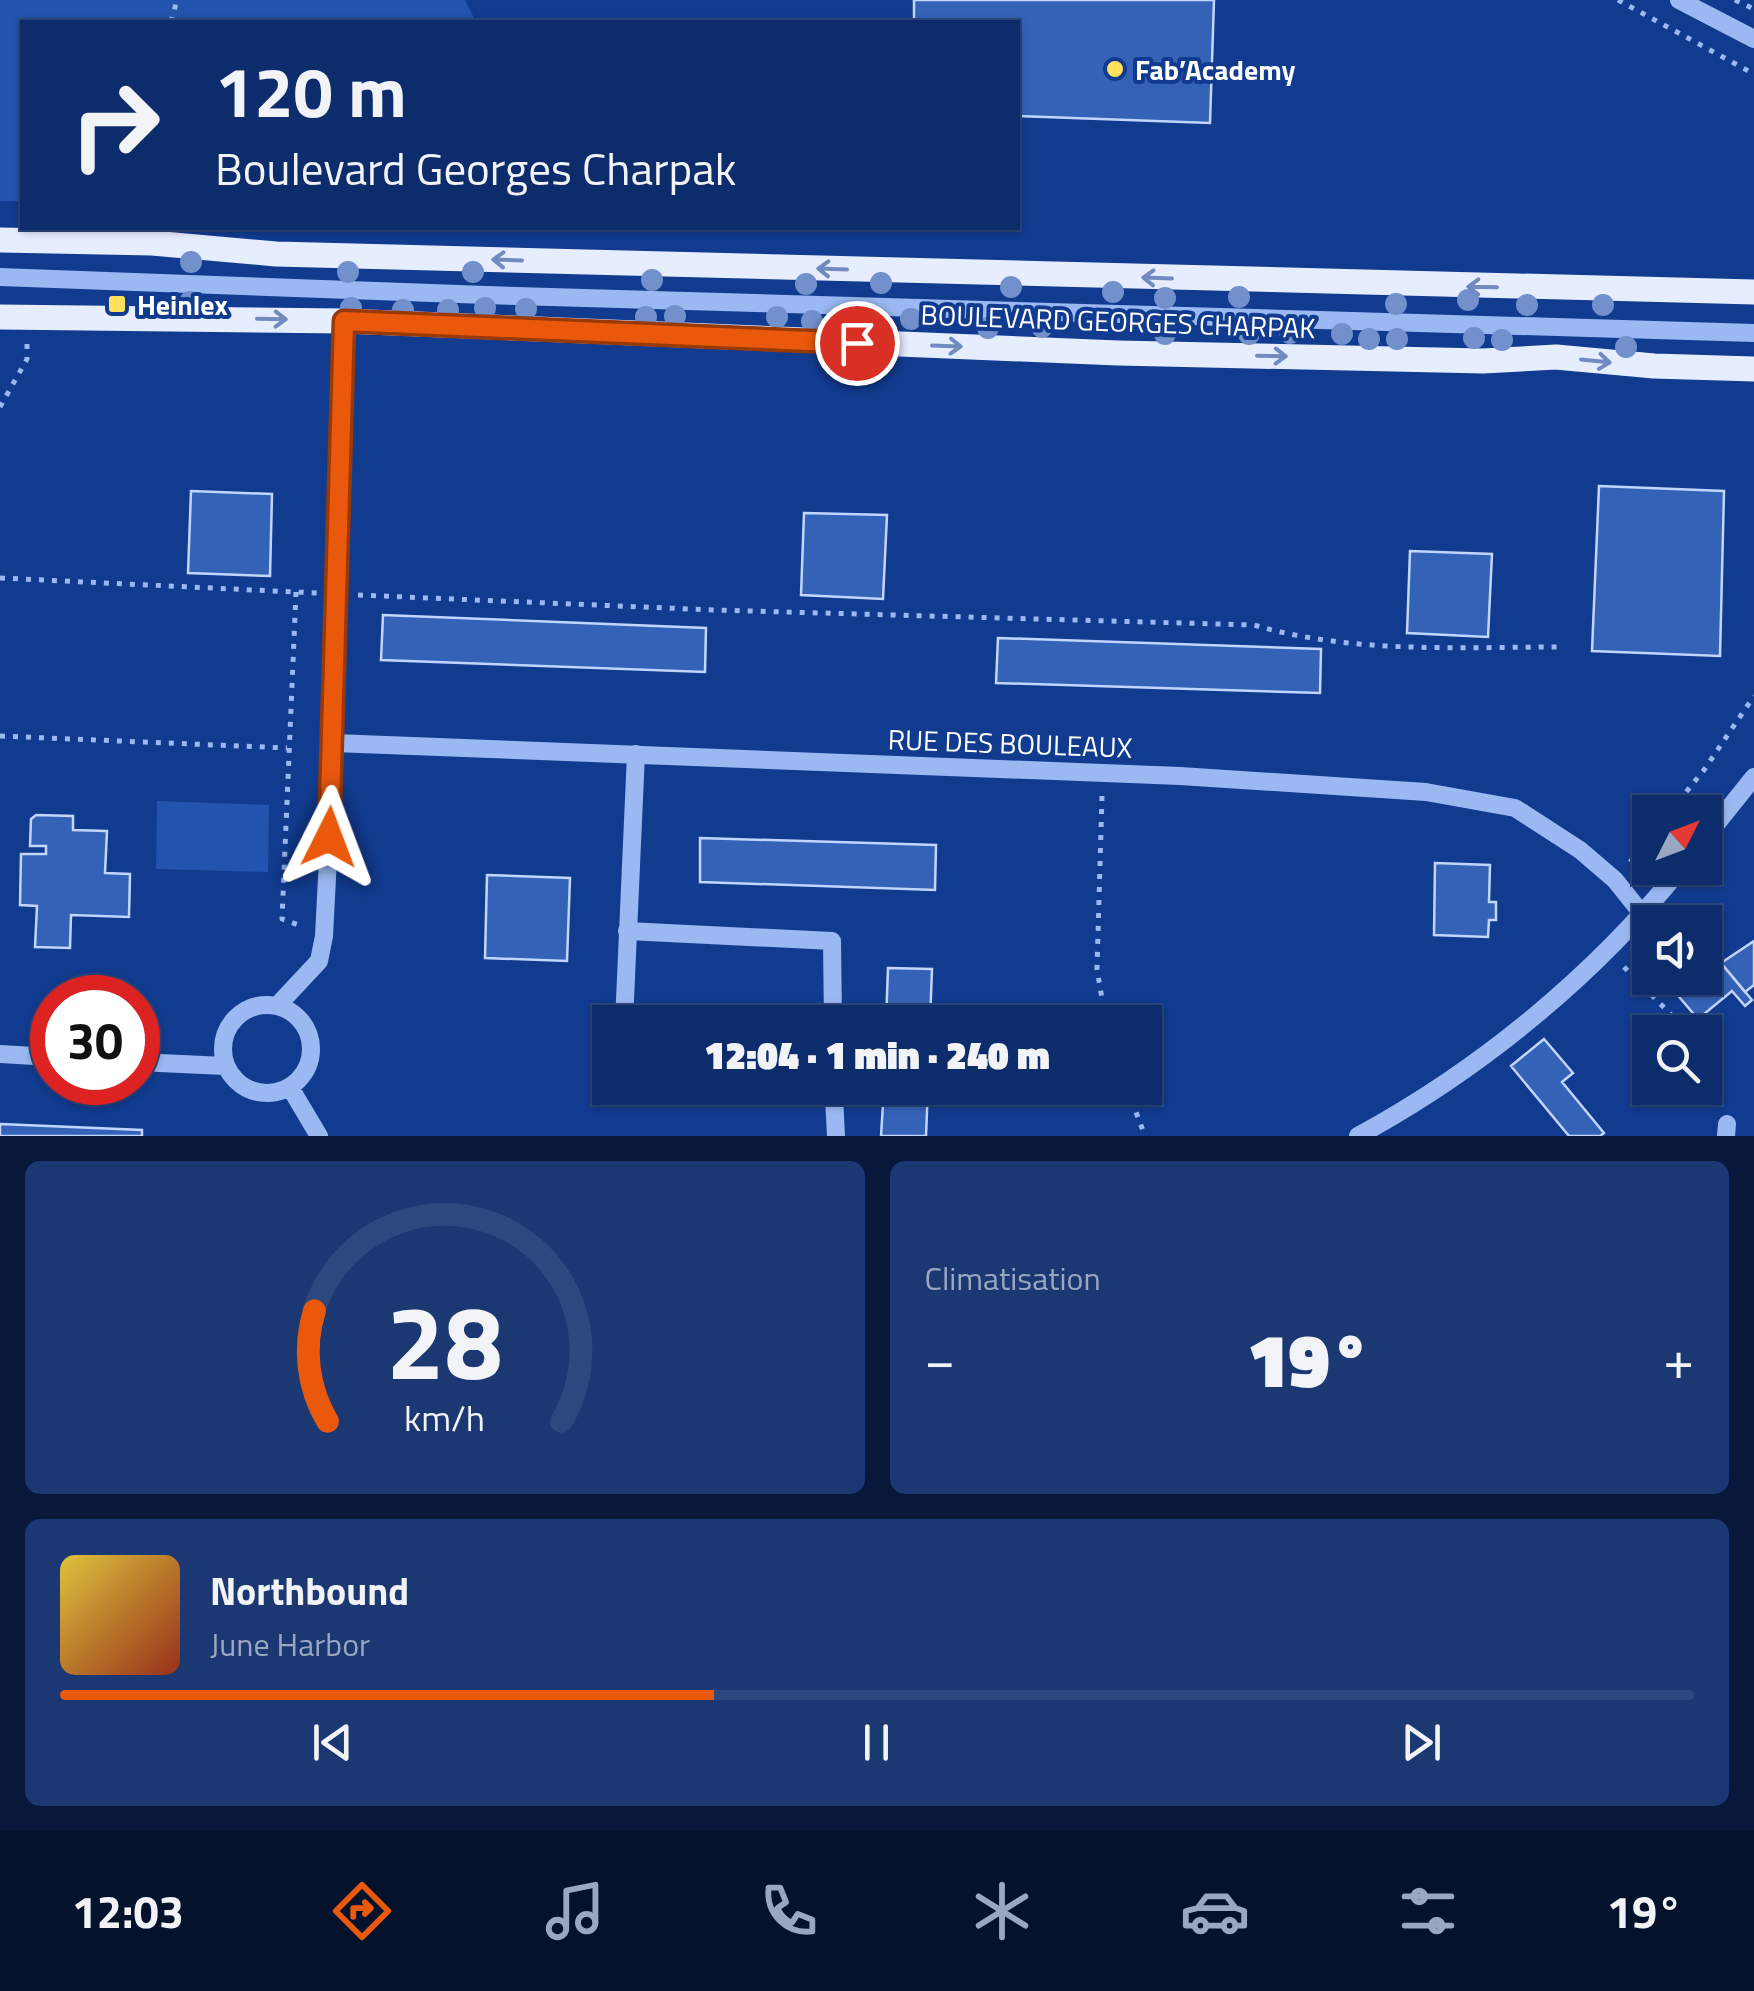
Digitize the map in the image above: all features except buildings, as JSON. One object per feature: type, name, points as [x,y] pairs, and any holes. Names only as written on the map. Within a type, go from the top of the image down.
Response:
[{"type":"main road","name":"BOULEVARD GEORGES CHARPAK","points":[[0,240],[152,243],[316,255],[1754,292]]},
{"type":"main road","name":"BOULEVARD GEORGES CHARPAK","points":[[0,317],[344,321],[1118,353],[1483,361],[1556,357],[1654,366],[1754,369]]},
{"type":"street","points":[[1679,0],[1754,39]]},
{"type":"street","points":[[0,277],[1754,332]]},
{"type":"street","points":[[276,1006],[319,961],[324,936],[334,743],[344,321]]},
{"type":"street","name":"RUE DES BOULEAUX","points":[[334,743],[1102,774],[1426,792],[1515,808],[1580,850],[1615,880],[1635,905]]},
{"type":"street","points":[[625,1005],[636,754]]},
{"type":"street","points":[[1722,817],[1754,777]]},
{"type":"street","points":[[1651,905],[1667,885]]},
{"type":"street","points":[[1358,1136],[1454,1077],[1609,952],[1632,927]]},
{"type":"street","points":[[627,931],[832,941],[833,1005]]},
{"type":"street","points":[[276,1006],[298,1017],[307,1029],[311,1044],[308,1068],[292,1089],[259,1094],[244,1088],[226,1066],[224,1039],[236,1017],[251,1008],[276,1006]]},
{"type":"street","points":[[0,1054],[30,1056]]},
{"type":"street","points":[[160,1063],[226,1066]]},
{"type":"street","points":[[292,1089],[320,1136]]},
{"type":"street","points":[[835,1105],[836,1136]]},
{"type":"path","points":[[1618,0],[1754,74]]},
{"type":"path","points":[[1736,0],[1754,10]]},
{"type":"path","points":[[0,408],[28,359],[27,338]]},
{"type":"path","points":[[0,578],[714,610],[1254,625],[1289,635],[1398,648],[1562,648]]},
{"type":"path","points":[[296,592],[282,919],[324,936]]},
{"type":"path","points":[[1684,795],[1754,696]]},
{"type":"path","points":[[0,736],[288,748]]},
{"type":"path","points":[[1102,774],[1098,969],[1103,1005]]},
{"type":"path","points":[[1615,880],[1632,859]]},
{"type":"path","points":[[1609,952],[1671,1015]]},
{"type":"path","points":[[1134,1105],[1145,1136]]},
{"type":"path","points":[[1720,1105],[1727,1130]]},
{"type":"shaded area","points":[[0,0],[465,0],[475,20],[20,20],[20,201],[0,201]]},
{"type":"shaded area","points":[[157,801],[269,805],[268,872],[156,869]]},
{"type":"place","name":"Fab’Academy","points":[[1115,69]]},
{"type":"place","name":"Heinlex","points":[[117,304]]},
{"type":"route","points":[[329,837],[344,321],[857,343]]}]
